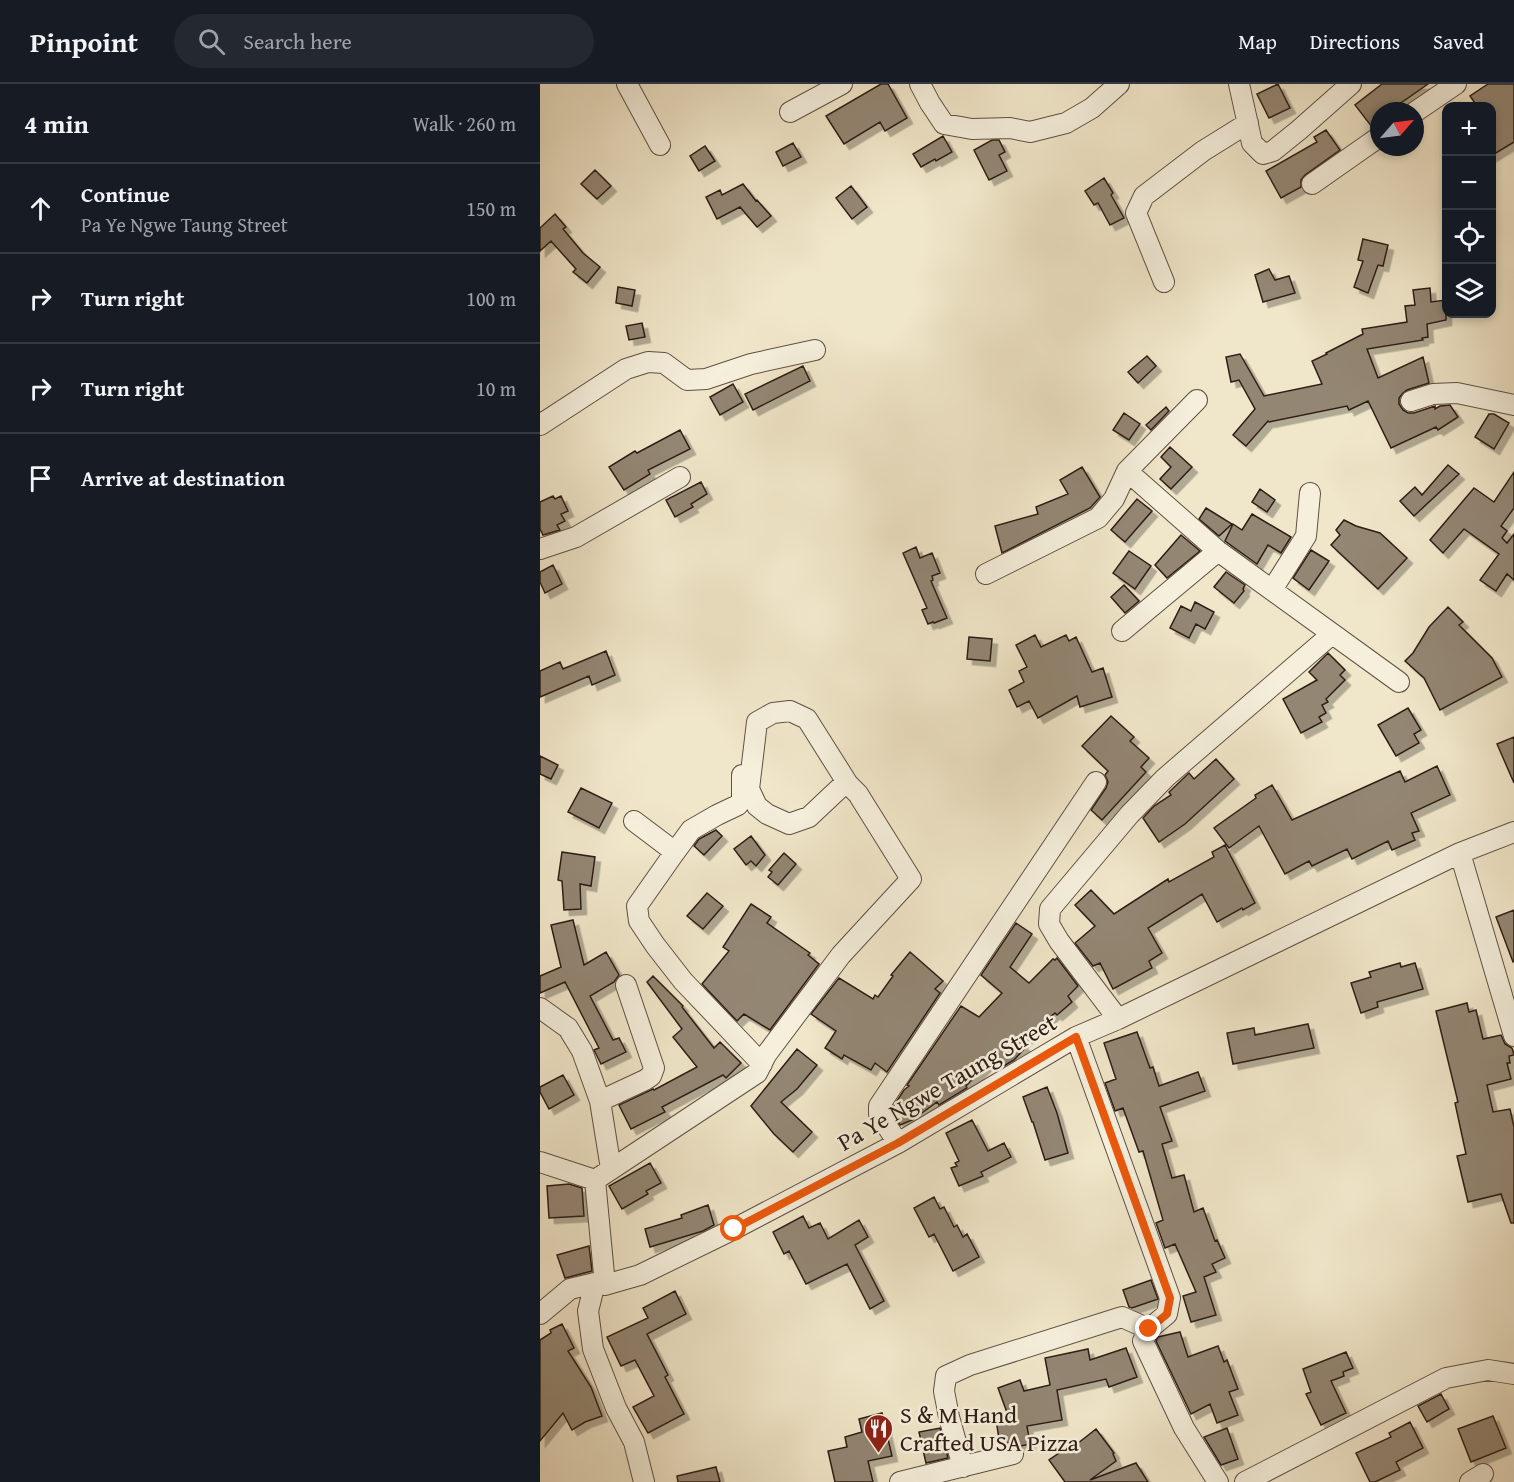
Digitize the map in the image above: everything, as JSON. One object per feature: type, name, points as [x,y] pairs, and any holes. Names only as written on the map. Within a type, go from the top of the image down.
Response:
[{"type":"street","points":[[627,84],[660,145]]},
{"type":"street","points":[[790,112],[842,84]]},
{"type":"street","points":[[920,84],[944,124],[972,129],[1010,128],[1030,132],[1066,123],[1092,108],[1119,84]]},
{"type":"street","points":[[1239,84],[1252,143],[1263,154],[1273,151],[1352,84]]},
{"type":"street","points":[[1424,106],[1456,84]]},
{"type":"street","points":[[1164,282],[1136,213],[1144,196],[1203,151],[1248,123]]},
{"type":"street","points":[[1312,184],[1370,143]]},
{"type":"street","points":[[540,425],[626,369],[648,362],[664,363],[687,380],[706,379],[751,364],[815,350]]},
{"type":"street","points":[[1411,401],[1433,394],[1457,393],[1514,405]]},
{"type":"street","points":[[986,574],[1098,518],[1114,499],[1127,471],[1197,400]]},
{"type":"street","points":[[1127,471],[1218,551],[1399,682]]},
{"type":"street","points":[[540,549],[576,537],[680,477]]},
{"type":"street","points":[[1272,590],[1306,536],[1310,493]]},
{"type":"street","points":[[1122,631],[1218,551]]},
{"type":"street","points":[[1118,1019],[1049,924],[1050,909],[1130,814],[1165,778],[1332,634]]},
{"type":"street","points":[[540,1162],[603,1174],[757,1073],[766,1055],[841,955],[911,879],[858,794],[848,784],[807,719],[790,711],[773,713],[757,722],[749,789],[757,806],[767,814],[789,824],[809,817],[843,785],[848,784]]},
{"type":"street","points":[[743,732],[741,799],[738,804],[691,830],[637,906],[639,921],[683,981],[762,1064]]},
{"type":"street","points":[[898,1143],[879,1114],[879,1106],[1096,782]]},
{"type":"street","points":[[634,821],[675,852]]},
{"type":"street","name":"Pa Ye Ngwe Taung Street","points":[[540,1314],[570,1289],[640,1275],[734,1229],[898,1143],[1076,1037],[1118,1019],[1460,853],[1514,832]]},
{"type":"street","points":[[1460,853],[1514,1036]]},
{"type":"street","points":[[600,1101],[645,1080],[651,1076],[654,1068],[626,985]]},
{"type":"street","points":[[540,1008],[568,1028],[582,1051],[600,1101],[603,1174],[600,1284],[588,1311],[593,1349],[616,1408],[634,1442],[644,1482]]},
{"type":"street","points":[[1076,1037],[1170,1298],[1167,1314],[1149,1329],[1143,1341],[1184,1428],[1218,1482]]},
{"type":"street","points":[[963,1467],[944,1391],[946,1376],[970,1365],[1122,1317],[1149,1329]]},
{"type":"street","points":[[1245,1482],[1446,1378],[1488,1370],[1514,1374]]},
{"type":"street","points":[[900,1482],[1014,1454]]},
{"type":"building","points":[[881,84],[888,84],[907,118],[885,131],[880,122],[844,144],[826,116]]},
{"type":"building","points":[[1278,84],[1290,108],[1269,118],[1257,94]]},
{"type":"building","points":[[1382,84],[1428,84],[1402,102],[1370,102],[1370,124],[1355,105]]},
{"type":"building","points":[[1488,84],[1514,84],[1514,142],[1496,153],[1496,102],[1474,102],[1470,96]]},
{"type":"building","points":[[1326,130],[1340,150],[1305,175],[1301,180],[1301,187],[1281,198],[1266,171],[1317,142],[1314,137]]},
{"type":"building","points":[[943,136],[952,152],[921,167],[913,154]]},
{"type":"building","points":[[992,140],[999,140],[1005,152],[999,155],[1007,171],[989,180],[974,150]]},
{"type":"building","points":[[793,143],[801,157],[783,166],[776,152]]},
{"type":"building","points":[[705,146],[715,161],[699,171],[690,156]]},
{"type":"building","points":[[595,170],[611,186],[597,199],[581,184]]},
{"type":"building","points":[[1104,178],[1124,218],[1110,225],[1098,203],[1094,205],[1085,191]]},
{"type":"building","points":[[743,184],[771,216],[757,227],[740,207],[717,219],[706,197],[720,190],[722,195]]},
{"type":"building","points":[[851,186],[867,207],[852,219],[836,198]]},
{"type":"building","points":[[555,214],[566,227],[563,229],[583,253],[600,267],[587,283],[573,272],[576,269],[551,241],[540,251],[540,228]]},
{"type":"building","points":[[1363,239],[1388,245],[1383,266],[1378,265],[1368,293],[1354,287],[1363,261],[1358,260]]},
{"type":"building","points":[[1269,269],[1275,280],[1289,276],[1295,293],[1263,302],[1255,275]]},
{"type":"building","points":[[618,287],[635,290],[632,306],[616,303]]},
{"type":"building","points":[[1430,288],[1431,302],[1442,301],[1442,318],[1446,320],[1427,324],[1428,337],[1422,338],[1423,340],[1367,349],[1378,378],[1423,357],[1429,383],[1403,393],[1399,398],[1399,404],[1403,410],[1414,413],[1435,406],[1435,409],[1450,405],[1458,417],[1438,430],[1436,427],[1391,448],[1368,401],[1349,410],[1347,406],[1268,421],[1246,446],[1233,435],[1255,409],[1239,380],[1231,382],[1226,357],[1240,354],[1264,396],[1322,384],[1312,361],[1363,334],[1362,329],[1407,322],[1405,306],[1415,305],[1413,290]]},
{"type":"building","points":[[642,323],[645,337],[629,340],[626,326]]},
{"type":"building","points":[[1147,356],[1156,366],[1138,383],[1128,372]]},
{"type":"building","points":[[803,366],[810,381],[753,410],[745,394]]},
{"type":"building","points":[[733,384],[743,402],[720,415],[710,397]]},
{"type":"building","points":[[1166,407],[1169,411],[1151,430],[1146,425]]},
{"type":"building","points":[[1124,413],[1140,424],[1129,440],[1113,430]]},
{"type":"building","points":[[1489,414],[1494,414],[1509,423],[1494,449],[1475,437]]},
{"type":"building","points":[[680,430],[690,449],[648,470],[650,474],[624,490],[609,467],[635,451],[637,453]]},
{"type":"building","points":[[1170,447],[1192,467],[1171,489],[1160,479],[1171,467],[1161,457]]},
{"type":"building","points":[[1448,465],[1459,474],[1414,516],[1400,501],[1415,487],[1422,495]]},
{"type":"building","points":[[1082,467],[1100,497],[1090,508],[1002,553],[995,526],[1038,514],[1036,507],[1068,494],[1060,480]]},
{"type":"building","points":[[1514,472],[1514,508],[1501,526],[1507,531],[1502,538],[1507,543],[1514,534],[1514,580],[1507,574],[1496,591],[1480,580],[1499,554],[1464,529],[1443,553],[1430,540],[1474,488],[1494,502]]},
{"type":"building","points":[[701,482],[707,494],[691,504],[693,507],[675,517],[666,500]]},
{"type":"building","points":[[1260,489],[1275,500],[1267,512],[1252,502]]},
{"type":"building","points":[[553,496],[555,499],[561,496],[568,511],[561,514],[565,521],[557,525],[560,530],[543,535],[540,529],[540,502]]},
{"type":"building","points":[[1137,499],[1152,511],[1125,542],[1111,530]]},
{"type":"building","points":[[1206,508],[1232,524],[1219,536],[1199,519]]},
{"type":"building","points":[[1252,514],[1291,537],[1281,553],[1268,545],[1257,564],[1225,541],[1233,524],[1242,530]]},
{"type":"building","points":[[1344,520],[1380,533],[1407,558],[1378,589],[1331,545],[1340,535],[1336,530]]},
{"type":"building","points":[[1181,535],[1200,551],[1167,578],[1155,565]]},
{"type":"building","points":[[916,547],[920,558],[932,553],[940,573],[932,576],[931,581],[947,618],[934,623],[928,624],[922,610],[927,608],[903,553]]},
{"type":"building","points":[[1311,550],[1329,561],[1309,590],[1293,578]]},
{"type":"building","points":[[1129,551],[1151,566],[1135,589],[1113,573]]},
{"type":"building","points":[[553,565],[562,584],[545,593],[540,582],[540,572]]},
{"type":"building","points":[[1226,572],[1245,585],[1244,591],[1234,603],[1214,587]]},
{"type":"building","points":[[1124,585],[1139,601],[1125,613],[1111,597]]},
{"type":"building","points":[[1195,602],[1214,612],[1205,629],[1196,624],[1189,638],[1170,628],[1181,606],[1191,611]]},
{"type":"building","points":[[1448,607],[1463,622],[1459,625],[1492,658],[1502,677],[1440,710],[1424,678],[1405,661],[1413,653],[1429,627]]},
{"type":"building","points":[[1035,635],[1041,647],[1066,635],[1069,641],[1076,637],[1092,672],[1103,668],[1112,697],[1080,707],[1077,696],[1038,718],[1029,701],[1017,707],[1009,690],[1024,682],[1019,671],[1027,667],[1016,645]]},
{"type":"building","points":[[969,637],[992,639],[990,661],[967,659]]},
{"type":"building","points":[[606,651],[615,675],[592,685],[589,676],[540,697],[540,671],[560,662],[563,669]]},
{"type":"building","points":[[1328,653],[1345,670],[1340,675],[1345,680],[1326,699],[1328,702],[1322,705],[1326,713],[1319,717],[1322,722],[1301,733],[1283,699],[1317,680],[1309,672]]},
{"type":"building","points":[[1408,708],[1421,730],[1414,734],[1419,743],[1396,756],[1378,725]]},
{"type":"building","points":[[1111,716],[1134,737],[1130,741],[1149,758],[1141,767],[1146,772],[1102,820],[1091,810],[1106,788],[1108,782],[1105,775],[1108,771],[1082,746]]},
{"type":"building","points":[[1514,737],[1514,783],[1497,744]]},
{"type":"building","points":[[540,756],[558,765],[551,779],[540,774]]},
{"type":"building","points":[[1216,759],[1234,779],[1185,824],[1159,842],[1143,818],[1154,806],[1171,795],[1169,792],[1189,773],[1194,779]]},
{"type":"building","points":[[1437,766],[1450,795],[1411,813],[1419,831],[1412,833],[1415,840],[1392,850],[1388,841],[1352,859],[1347,849],[1312,866],[1309,861],[1285,874],[1259,826],[1229,848],[1214,828],[1256,798],[1255,795],[1272,785],[1292,820],[1400,771],[1405,782]]},
{"type":"building","points":[[581,788],[612,803],[599,828],[568,812]]},
{"type":"building","points":[[716,830],[722,836],[704,855],[694,846],[699,839]]},
{"type":"building","points":[[751,836],[765,855],[756,866],[751,861],[746,865],[734,849]]},
{"type":"building","points":[[1225,845],[1255,903],[1217,922],[1202,894],[1148,928],[1162,953],[1149,961],[1152,968],[1113,989],[1100,963],[1093,966],[1075,943],[1095,926],[1075,905],[1091,890],[1114,914],[1168,879],[1169,882],[1214,857],[1212,852]]},
{"type":"building","points":[[562,852],[595,857],[591,886],[580,884],[581,909],[564,910],[562,881],[558,880]]},
{"type":"building","points":[[784,853],[796,864],[778,885],[768,877],[772,872],[769,870]]},
{"type":"building","points":[[707,893],[723,906],[703,929],[687,916]]},
{"type":"building","points":[[751,904],[771,917],[767,923],[810,953],[808,955],[819,964],[770,1030],[744,1014],[737,1021],[702,984],[729,951],[723,947]]},
{"type":"building","points":[[1514,910],[1514,961],[1513,962],[1496,917]]},
{"type":"building","points":[[573,920],[584,965],[606,952],[619,975],[614,982],[590,996],[613,1040],[619,1038],[626,1052],[601,1064],[594,1050],[599,1048],[565,982],[540,993],[540,976],[561,967],[551,925]]},
{"type":"building","points":[[1016,923],[1032,934],[1010,967],[1029,983],[1053,959],[1057,958],[1078,986],[1068,996],[1072,1002],[1057,1015],[1055,1013],[1021,1043],[1026,1047],[1014,1060],[997,1070],[988,1063],[966,1086],[967,1088],[939,1105],[937,1102],[912,1120],[900,1125],[891,1110],[961,1006],[979,1017],[1002,993],[981,975]]},
{"type":"building","points":[[910,952],[943,981],[935,989],[940,993],[887,1072],[875,1063],[871,1070],[844,1055],[842,1059],[825,1048],[836,1031],[811,1014],[839,978],[873,999],[875,995],[878,997],[893,976],[891,975]]},
{"type":"building","points":[[1400,963],[1401,967],[1415,963],[1423,989],[1377,1002],[1378,1007],[1361,1013],[1351,983],[1371,977],[1369,972]]},
{"type":"building","points":[[653,976],[683,1006],[714,1048],[720,1042],[741,1063],[726,1078],[723,1075],[662,1107],[665,1112],[631,1129],[619,1105],[654,1090],[697,1067],[673,1037],[682,1029],[647,982]]},
{"type":"building","points":[[1467,1003],[1469,1012],[1476,1010],[1483,1039],[1501,1035],[1505,1044],[1512,1048],[1514,1055],[1509,1056],[1510,1063],[1507,1063],[1511,1079],[1487,1085],[1493,1112],[1510,1109],[1514,1127],[1514,1223],[1511,1223],[1501,1194],[1468,1202],[1457,1156],[1466,1154],[1455,1103],[1458,1102],[1436,1011]]},
{"type":"building","points":[[1308,1024],[1314,1048],[1233,1064],[1227,1033],[1254,1028],[1255,1035]]},
{"type":"building","points":[[1137,1032],[1159,1086],[1198,1072],[1205,1091],[1160,1107],[1172,1141],[1162,1144],[1172,1178],[1184,1175],[1194,1212],[1203,1208],[1215,1241],[1217,1240],[1225,1258],[1212,1264],[1216,1272],[1204,1277],[1216,1315],[1191,1322],[1183,1296],[1196,1292],[1175,1244],[1165,1248],[1156,1223],[1163,1220],[1143,1151],[1139,1152],[1123,1108],[1115,1111],[1105,1083],[1116,1079],[1104,1043]]},
{"type":"building","points":[[797,1049],[817,1065],[797,1089],[781,1102],[812,1132],[793,1152],[774,1134],[751,1106]]},
{"type":"building","points":[[563,1075],[574,1095],[549,1109],[540,1092],[540,1087]]},
{"type":"building","points":[[1047,1087],[1068,1153],[1045,1160],[1023,1097]]},
{"type":"building","points":[[972,1120],[988,1151],[1004,1143],[1011,1157],[981,1172],[983,1176],[959,1186],[951,1168],[957,1166],[955,1163],[959,1161],[946,1133]]},
{"type":"building","points":[[650,1163],[661,1183],[646,1191],[648,1194],[622,1209],[609,1186]]},
{"type":"building","points":[[569,1184],[582,1188],[584,1216],[549,1218],[547,1186]]},
{"type":"building","points":[[934,1197],[940,1209],[944,1207],[954,1227],[957,1225],[963,1237],[967,1234],[979,1257],[953,1271],[934,1234],[929,1237],[914,1208]]},
{"type":"building","points":[[708,1205],[714,1225],[703,1231],[650,1247],[645,1229],[682,1218],[681,1215]]},
{"type":"building","points":[[803,1216],[809,1228],[820,1223],[828,1239],[859,1220],[868,1237],[855,1245],[884,1301],[870,1309],[847,1264],[806,1284],[789,1251],[784,1254],[773,1232]]},
{"type":"building","points":[[589,1246],[592,1271],[565,1278],[557,1255]]},
{"type":"building","points":[[1151,1280],[1158,1299],[1129,1307],[1123,1290]]},
{"type":"building","points":[[675,1291],[686,1314],[647,1334],[668,1375],[665,1377],[684,1414],[648,1433],[633,1407],[654,1396],[635,1360],[621,1366],[607,1337],[648,1318],[643,1308]]},
{"type":"building","points":[[562,1324],[574,1348],[568,1351],[591,1387],[602,1416],[572,1430],[563,1413],[540,1441],[540,1340],[551,1333],[550,1330]]},
{"type":"building","points":[[1180,1332],[1188,1357],[1218,1346],[1224,1362],[1227,1360],[1238,1389],[1229,1392],[1238,1415],[1217,1423],[1210,1404],[1191,1414],[1156,1341],[1158,1337]]},
{"type":"building","points":[[1126,1348],[1137,1377],[1109,1387],[1106,1379],[1057,1390],[1062,1420],[1027,1426],[1030,1444],[1021,1446],[1011,1442],[1000,1445],[996,1420],[1009,1418],[998,1388],[1020,1380],[1024,1391],[1050,1385],[1045,1358],[1088,1349],[1090,1360]]},
{"type":"building","points":[[1346,1352],[1353,1368],[1343,1372],[1344,1376],[1331,1381],[1346,1413],[1321,1425],[1306,1394],[1311,1392],[1303,1369]]},
{"type":"building","points":[[1441,1394],[1449,1409],[1427,1422],[1418,1406]]},
{"type":"building","points":[[882,1413],[892,1456],[868,1461],[873,1482],[835,1482],[828,1451],[847,1447],[845,1437],[862,1432],[859,1419]]},
{"type":"building","points":[[1493,1416],[1506,1448],[1471,1462],[1458,1429]]},
{"type":"building","points":[[1410,1422],[1423,1448],[1396,1462],[1400,1470],[1375,1482],[1370,1482],[1356,1453],[1391,1437],[1389,1433]]},
{"type":"building","points":[[940,1428],[948,1458],[926,1463],[919,1432]]},
{"type":"building","points":[[1227,1428],[1238,1459],[1221,1465],[1204,1437]]},
{"type":"building","points":[[1096,1429],[1114,1453],[1116,1461],[1090,1480],[1136,1463],[1148,1482],[1065,1482],[1049,1460],[1068,1447],[1068,1451]]},
{"type":"building","points":[[716,1467],[720,1482],[678,1482],[677,1476]]},
{"type":"place","name":"S & M Hand Crafted USA Pizza","points":[[879,1454]]},
{"type":"route","points":[[734,1229],[898,1143],[1076,1037],[1170,1298],[1167,1314],[1149,1329]]}]
